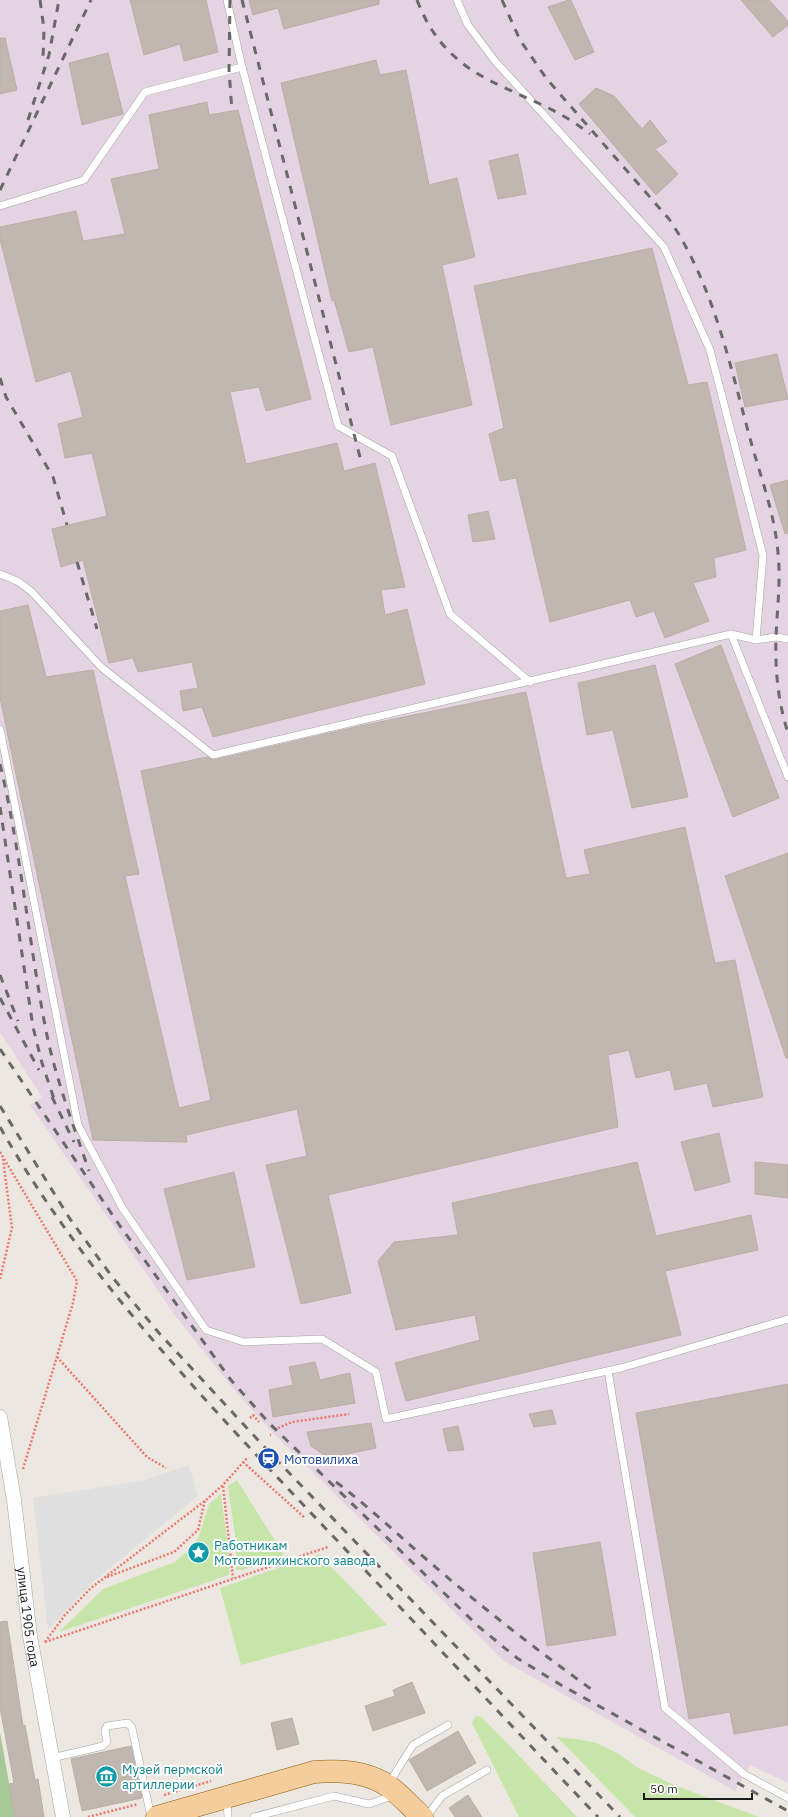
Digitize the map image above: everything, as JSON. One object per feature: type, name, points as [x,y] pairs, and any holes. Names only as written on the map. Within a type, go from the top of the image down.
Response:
[{"type":"main road","points":[[157,1817],[228,1807],[314,1772],[330,1770],[348,1771],[362,1774],[392,1790],[422,1817]]},
{"type":"street","name":"улица 1905 года","points":[[0,1416],[3,1457],[14,1500],[30,1636],[63,1817]]},
{"type":"lane","points":[[227,0],[242,67],[338,426],[392,456],[450,614],[530,682]]},
{"type":"lane","points":[[457,0],[468,25],[495,61],[664,247],[710,350],[763,555],[756,640]]},
{"type":"lane","points":[[0,206],[84,180],[145,92],[242,67]]},
{"type":"lane","points":[[0,574],[20,582],[32,592],[101,667],[213,755],[731,634],[756,640],[776,637],[788,639]]},
{"type":"lane","points":[[731,634],[788,777]]},
{"type":"lane","points":[[0,729],[78,1125],[123,1208],[206,1330],[244,1342],[322,1339],[376,1372],[386,1419],[608,1371],[788,1319]]},
{"type":"lane","points":[[608,1371],[665,1708],[744,1774],[788,1798]]},
{"type":"lane","points":[[52,1758],[103,1746],[107,1742],[105,1732],[107,1726],[128,1723],[132,1728],[152,1817]]},
{"type":"lane","points":[[254,1817],[334,1796],[369,1804],[392,1790],[414,1745],[448,1725]]},
{"type":"lane","points":[[426,1817],[442,1796],[487,1770]]},
{"type":"path","points":[[0,1152],[77,1281],[73,1303],[23,1470]]},
{"type":"path","points":[[0,1279],[12,1228],[3,1157]]},
{"type":"path","points":[[57,1357],[147,1457],[166,1468]]},
{"type":"path","points":[[278,1428],[292,1422],[349,1414]]},
{"type":"path","points":[[250,1418],[253,1415],[259,1422]]},
{"type":"path","points":[[248,1457],[223,1485],[206,1500],[103,1578],[79,1600],[45,1642],[328,1547]]},
{"type":"path","points":[[243,1462],[305,1518]]},
{"type":"path","points":[[223,1485],[233,1578]]},
{"type":"path","points":[[103,1578],[174,1552],[198,1530],[206,1500]]},
{"type":"shaded area","points":[[0,0],[788,0],[788,1783],[750,1765],[735,1791],[504,1661],[273,1433],[235,1391],[177,1318],[30,1105],[42,1097],[0,1032]]},
{"type":"shaded area","points":[[189,1465],[198,1496],[94,1581],[48,1630],[33,1498],[145,1480]]},
{"type":"green space","points":[[237,1480],[284,1555],[242,1570],[236,1570],[236,1542],[228,1486]]},
{"type":"green space","points":[[221,1494],[230,1564],[229,1575],[59,1632],[103,1589],[175,1562],[193,1546],[199,1536],[209,1504]]},
{"type":"green space","points":[[319,1554],[387,1625],[241,1665],[220,1588]]},
{"type":"green space","points":[[476,1716],[482,1717],[577,1817],[519,1817],[472,1723]]},
{"type":"green space","points":[[0,1732],[15,1817],[0,1817]]},
{"type":"green space","points":[[557,1737],[596,1743],[617,1753],[640,1769],[674,1785],[759,1817],[635,1817]]},
{"type":"building","points":[[130,0],[206,0],[218,52],[184,61],[180,44],[144,55]]},
{"type":"building","points":[[249,0],[379,0],[379,4],[284,29],[278,8],[253,15]]},
{"type":"building","points":[[571,0],[594,52],[575,60],[548,7]]},
{"type":"building","points":[[741,0],[769,0],[788,21],[788,25],[773,37]]},
{"type":"building","points":[[0,38],[5,38],[17,90],[0,94]]},
{"type":"building","points":[[108,53],[123,114],[82,125],[69,63]]},
{"type":"building","points":[[376,60],[380,75],[406,70],[429,185],[457,178],[475,257],[442,265],[472,405],[391,425],[373,347],[349,352],[334,300],[332,301],[281,83]]},
{"type":"building","points":[[596,88],[614,96],[642,129],[650,120],[667,142],[655,149],[678,174],[656,195],[579,104]]},
{"type":"building","points":[[207,102],[209,115],[238,110],[311,399],[266,411],[259,387],[230,392],[246,464],[337,443],[344,471],[375,463],[405,587],[381,590],[385,615],[407,609],[425,684],[213,737],[202,707],[183,711],[180,691],[198,688],[192,662],[138,672],[133,658],[109,663],[83,560],[61,567],[52,529],[107,516],[92,453],[65,458],[58,424],[83,417],[71,371],[36,382],[0,239],[0,227],[76,211],[83,241],[125,234],[111,179],[159,169],[149,115]]},
{"type":"building","points":[[518,154],[526,194],[498,199],[489,161]]},
{"type":"building","points":[[652,248],[688,385],[707,382],[746,550],[714,558],[716,577],[693,583],[709,621],[665,638],[654,611],[636,617],[630,600],[550,622],[516,478],[500,481],[489,434],[504,428],[474,286]]},
{"type":"building","points":[[777,354],[788,399],[745,407],[735,363]]},
{"type":"building","points":[[788,480],[788,533],[785,534],[770,485]]},
{"type":"building","points":[[488,511],[495,539],[473,542],[468,515]]},
{"type":"building","points":[[28,605],[46,677],[93,670],[139,874],[125,876],[179,1108],[211,1100],[141,771],[207,757],[214,760],[360,726],[526,692],[566,878],[590,874],[584,850],[685,827],[715,963],[735,960],[763,1097],[713,1107],[707,1083],[675,1090],[670,1070],[636,1078],[629,1050],[608,1055],[618,1127],[328,1195],[351,1293],[301,1304],[266,1165],[307,1156],[297,1109],[186,1135],[187,1142],[93,1140],[0,698],[0,611]]},
{"type":"building","points":[[721,645],[779,798],[733,817],[675,664]]},
{"type":"building","points":[[655,665],[688,797],[632,808],[613,730],[587,735],[578,683]]},
{"type":"building","points":[[788,853],[788,1058],[786,1058],[725,876]]},
{"type":"building","points":[[719,1133],[730,1182],[695,1191],[681,1142]]},
{"type":"building","points":[[637,1162],[656,1236],[751,1215],[758,1250],[665,1271],[681,1335],[406,1401],[395,1363],[480,1340],[475,1315],[396,1330],[378,1261],[394,1242],[458,1235],[452,1203]]},
{"type":"building","points":[[755,1162],[788,1165],[788,1198],[755,1194]]},
{"type":"building","points":[[234,1172],[255,1267],[187,1280],[164,1189]]},
{"type":"building","points":[[315,1362],[320,1380],[350,1373],[355,1403],[273,1417],[269,1390],[293,1385],[289,1367]]},
{"type":"building","points":[[788,1384],[788,1725],[734,1734],[730,1712],[689,1719],[636,1413]]},
{"type":"building","points":[[552,1410],[556,1424],[534,1427],[529,1414]]},
{"type":"building","points":[[371,1423],[376,1448],[328,1458],[311,1446],[307,1432]]},
{"type":"building","points":[[458,1426],[464,1450],[448,1451],[443,1429]]},
{"type":"building","points":[[600,1542],[616,1635],[547,1646],[533,1553]]},
{"type":"building","points":[[7,1621],[23,1726],[25,1725],[35,1780],[38,1779],[44,1817],[15,1817],[9,1784],[14,1783],[0,1707],[0,1622]]},
{"type":"building","points":[[412,1682],[425,1713],[373,1731],[365,1706],[395,1696],[393,1690]]},
{"type":"building","points":[[292,1718],[299,1744],[277,1750],[271,1723]]},
{"type":"building","points":[[458,1731],[476,1763],[427,1791],[409,1760]]},
{"type":"building","name":"Музей пермской артиллерии","points":[[131,1746],[142,1798],[82,1811],[71,1759]]},
{"type":"building","points":[[468,1795],[482,1817],[455,1817],[449,1808]]},
{"type":"railway","points":[[40,0],[44,29],[43,60]]},
{"type":"railway","points":[[28,120],[49,55],[59,0]]},
{"type":"railway","points":[[0,190],[91,0]]},
{"type":"railway","points":[[230,0],[229,70],[232,111]]},
{"type":"railway","points":[[242,0],[361,461]]},
{"type":"railway","points":[[417,0],[432,30],[450,52],[470,69],[493,82],[566,117],[590,134]]},
{"type":"railway","points":[[502,0],[520,40],[546,78],[669,219],[685,244],[709,299],[728,355],[774,525],[779,574],[776,662],[782,710],[788,733]]},
{"type":"railway","points":[[0,378],[6,397],[53,477],[67,525]]},
{"type":"railway","points":[[77,562],[97,629]]},
{"type":"railway","points":[[0,764],[13,827],[38,988],[52,1058],[89,1171]]},
{"type":"railway","points":[[0,807],[33,1027],[42,1063],[55,1102]]},
{"type":"railway","points":[[0,975],[18,1021]]},
{"type":"railway","points":[[0,998],[39,1070]]},
{"type":"railway","points":[[0,1049],[120,1226],[231,1380],[270,1424],[479,1627],[517,1658],[561,1685],[788,1811]]},
{"type":"railway","points":[[52,1097],[74,1142]]},
{"type":"railway","points":[[0,1106],[70,1219],[113,1278],[159,1333],[270,1453],[620,1817]]},
{"type":"railway","points":[[0,1127],[32,1180],[67,1232],[105,1281],[184,1376],[598,1817]]},
{"type":"railway","points":[[336,1482],[371,1510],[486,1610],[591,1689]]},
{"type":"place","name":"Мотовилиха","points":[[268,1459]]},
{"type":"place","name":"Работникам Мотовилихинского завода","points":[[198,1552]]},
{"type":"place","name":"Музей пермской артиллерии","points":[[107,1776]]}]
